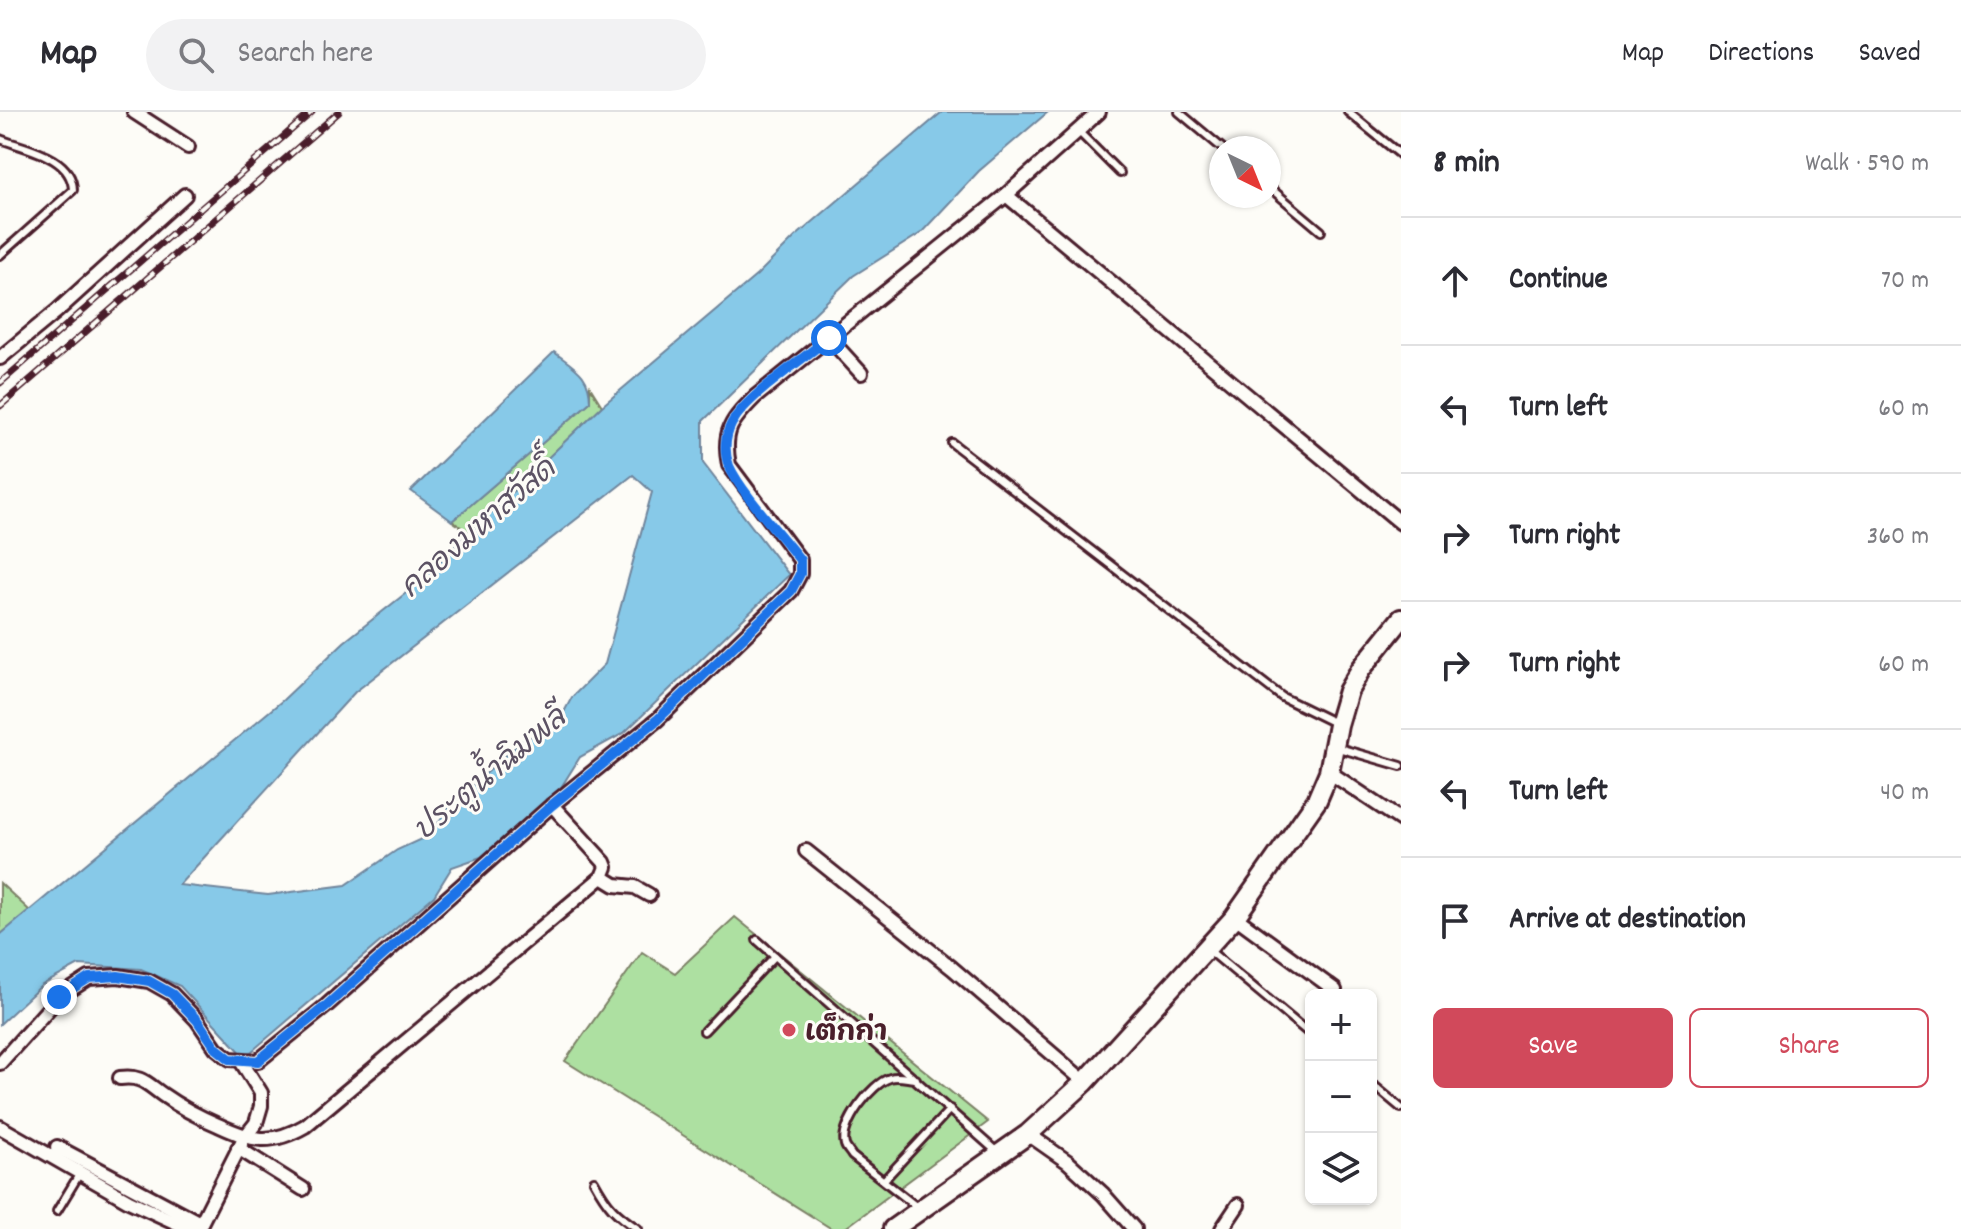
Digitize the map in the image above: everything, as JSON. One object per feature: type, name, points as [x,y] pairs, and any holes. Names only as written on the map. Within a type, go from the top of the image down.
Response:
[{"type":"street","points":[[134,112],[188,147]]},
{"type":"street","points":[[0,1063],[59,997],[89,978],[118,976],[149,981],[172,994],[197,1020],[216,1048],[230,1059],[258,1061],[326,1006],[552,805],[657,720],[791,591],[800,574],[800,560],[729,465],[725,447],[735,417],[755,397],[1006,195],[1099,112]]},
{"type":"street","points":[[0,358],[57,311],[185,195]]},
{"type":"street","points":[[1006,195],[1401,523]]},
{"type":"street","points":[[829,338],[861,373]]},
{"type":"street","points":[[893,1229],[1028,1134],[1085,1082],[1235,917],[1317,800],[1329,772],[1348,691],[1361,669],[1401,619]]},
{"type":"street","points":[[1329,772],[1401,820]]},
{"type":"street","points":[[241,1143],[276,1138],[305,1126],[602,877],[606,867],[604,862],[552,805]]},
{"type":"street","points":[[806,851],[952,968],[1085,1082]]},
{"type":"street","points":[[602,877],[615,885],[635,887],[649,895]]},
{"type":"street","points":[[1235,917],[1334,989]]},
{"type":"street","points":[[196,1227],[241,1143],[256,1123],[261,1106],[261,1093],[241,1061]]},
{"type":"street","points":[[120,1078],[135,1076],[148,1081],[161,1094],[241,1143],[303,1189]]},
{"type":"street","points":[[0,1127],[129,1201],[196,1227]]},
{"type":"street","points":[[1028,1134],[1068,1162],[1103,1194],[1134,1229]]},
{"type":"street","points":[[57,1147],[196,1227]]},
{"type":"street","points":[[1222,1229],[1238,1205]]},
{"type":"lane","points":[[1179,112],[1209,137]]},
{"type":"lane","points":[[1348,112],[1401,155]]},
{"type":"lane","points":[[1078,131],[1120,173]]},
{"type":"lane","points":[[0,139],[57,161],[73,179],[73,190],[0,255]]},
{"type":"lane","points":[[1281,197],[1321,231]]},
{"type":"lane","points":[[952,443],[1282,697],[1338,725]]},
{"type":"lane","points":[[1335,747],[1401,766]]},
{"type":"lane","points":[[757,940],[1000,1154]]},
{"type":"lane","points":[[1207,949],[1305,1030]]},
{"type":"lane","points":[[704,1031],[775,956]]},
{"type":"lane","points":[[916,1079],[892,1077],[875,1086],[857,1106],[845,1133],[844,1145],[852,1156],[920,1209]]},
{"type":"lane","points":[[1377,1088],[1401,1108]]},
{"type":"lane","points":[[884,1180],[950,1109]]},
{"type":"lane","points":[[57,1211],[80,1173]]},
{"type":"lane","points":[[594,1181],[606,1204],[638,1229]]},
{"type":"green space","points":[[590,387],[602,406],[470,533],[452,521],[590,402]]},
{"type":"green space","points":[[0,883],[30,911],[0,935]]},
{"type":"green space","points":[[735,917],[988,1122],[844,1229],[832,1229],[565,1061],[642,952],[675,973]]},
{"type":"water","points":[[942,112],[1048,112],[979,171],[921,233],[853,276],[703,421],[703,463],[789,575],[624,733],[580,757],[560,789],[481,857],[452,867],[434,896],[245,1057],[180,986],[141,969],[79,965],[42,985],[0,1024],[0,935],[283,700],[344,642],[411,589],[602,406],[757,275],[795,237]],"holes":[[[633,475],[652,492],[605,664],[572,697],[556,727],[523,740],[448,808],[430,835],[397,850],[346,885],[268,895],[179,885],[355,692]]]},
{"type":"water","points":[[554,352],[575,367],[584,378],[590,402],[452,521],[411,491]]},
{"type":"railway","points":[[0,383],[312,112]]},
{"type":"railway","points":[[0,406],[339,112]]},
{"type":"place","name":"เต็กก่า","points":[[789,1030]]},
{"type":"route","points":[[59,997],[89,978],[118,976],[149,981],[172,994],[197,1020],[216,1048],[230,1059],[241,1061],[258,1061],[326,1006],[552,805],[657,720],[791,591],[800,574],[800,560],[740,483],[729,465],[725,447],[735,417],[755,397],[829,338]]},
{"type":"water label","name":"คลองมหาสวัสดิ์","points":[[477,527]]},
{"type":"water label","name":"ประตูน้ำฉิมพลี","points":[[489,773]]}]
